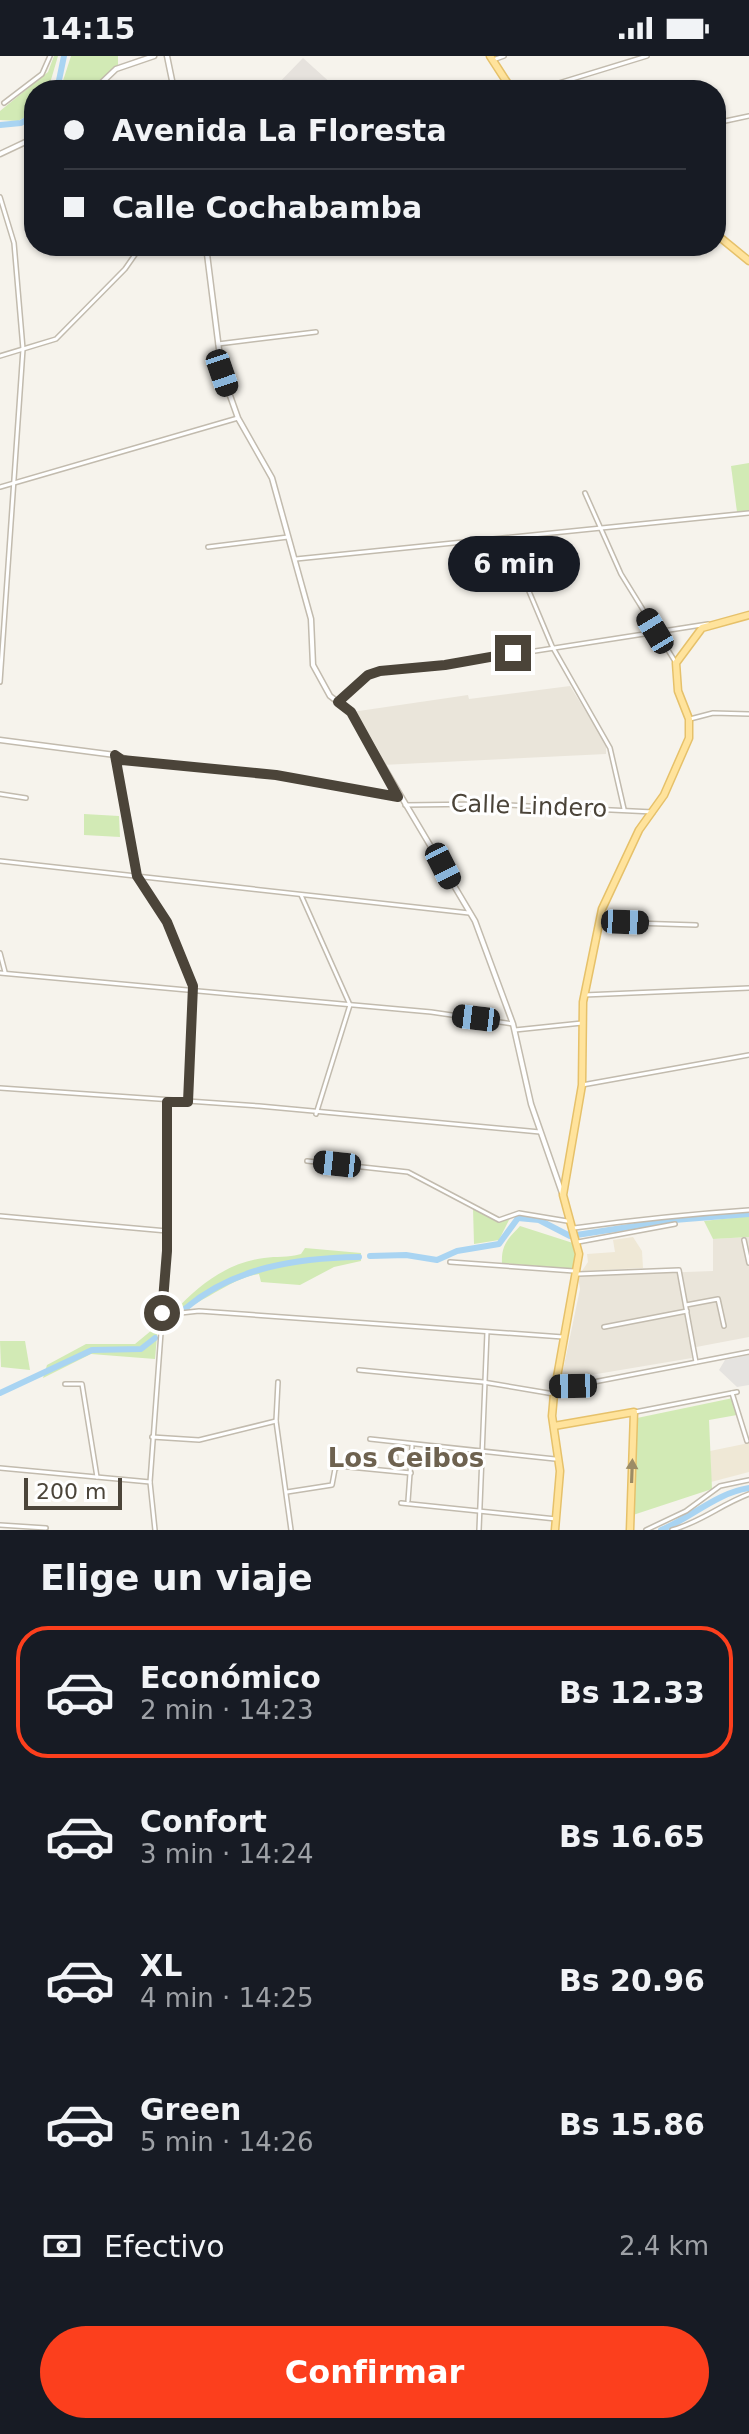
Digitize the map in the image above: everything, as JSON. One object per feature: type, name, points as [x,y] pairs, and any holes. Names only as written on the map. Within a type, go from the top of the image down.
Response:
[{"type":"main road","points":[[496,57],[509,80]]},
{"type":"main road","points":[[726,240],[749,258]]},
{"type":"main road","points":[[555,1530],[559,1459],[554,1426],[555,1390],[578,1273],[577,1236],[563,1195],[582,1085],[584,995],[598,921],[625,856],[654,812],[689,738],[689,719],[678,691],[676,663],[694,635],[708,624],[749,615]]},
{"type":"main road","points":[[557,1177],[566,1175]]},
{"type":"main road","points":[[554,1426],[634,1412],[630,1530]]},
{"type":"street","points":[[34,80],[42,74],[50,56]]},
{"type":"street","points":[[104,80],[116,69],[154,56]]},
{"type":"street","points":[[167,56],[172,80]]},
{"type":"street","points":[[569,80],[647,56]]},
{"type":"street","points":[[4,103],[24,88]]},
{"type":"street","points":[[726,121],[749,116]]},
{"type":"street","points":[[0,154],[24,143]]},
{"type":"street","points":[[0,197],[14,243],[23,349],[0,682]]},
{"type":"street","points":[[0,356],[56,339],[134,256]]},
{"type":"street","points":[[207,256],[222,373],[238,418],[272,478],[311,619],[313,665],[326,691],[351,712],[398,797],[469,913],[513,1024],[540,1132],[563,1195]]},
{"type":"street","points":[[218,344],[316,332]]},
{"type":"street","points":[[0,487],[238,418]]},
{"type":"street","points":[[585,493],[597,528],[676,663]]},
{"type":"street","points":[[294,559],[749,513]]},
{"type":"street","points":[[208,547],[288,537]]},
{"type":"street","points":[[507,539],[552,646],[610,748],[624,809]]},
{"type":"street","points":[[338,702],[368,675],[380,671],[445,665],[708,624]]},
{"type":"street","points":[[689,719],[713,713],[749,714]]},
{"type":"street","points":[[0,740],[115,755],[122,760],[276,775],[398,797]]},
{"type":"street","points":[[115,755],[137,876],[182,951],[194,991],[188,1102]]},
{"type":"street","points":[[0,794],[26,798]]},
{"type":"street","name":"Calle Lindero","points":[[405,805],[654,812]]},
{"type":"street","points":[[0,861],[469,913]]},
{"type":"street","points":[[301,895],[350,1005],[316,1114]]},
{"type":"street","points":[[598,921],[696,925]]},
{"type":"street","points":[[0,953],[3,973],[350,1005],[513,1024]]},
{"type":"street","points":[[584,995],[749,988]]},
{"type":"street","points":[[515,1030],[582,1023]]},
{"type":"street","points":[[582,1085],[749,1055]]},
{"type":"street","points":[[0,1088],[540,1132]]},
{"type":"street","points":[[155,1530],[150,1482],[167,1231],[167,1102]]},
{"type":"street","points":[[307,1161],[408,1172],[499,1220],[519,1213],[571,1220]]},
{"type":"street","points":[[577,1236],[681,1214],[702,1216],[749,1210]]},
{"type":"street","points":[[0,1216],[167,1231]]},
{"type":"street","points":[[577,1236],[675,1224]]},
{"type":"street","points":[[744,1240],[749,1263]]},
{"type":"street","points":[[450,1262],[578,1273],[679,1270],[696,1362]]},
{"type":"street","points":[[686,1305],[718,1299],[724,1326]]},
{"type":"street","points":[[162,1315],[199,1311],[563,1337]]},
{"type":"street","points":[[604,1327],[687,1311]]},
{"type":"street","points":[[479,1530],[487,1332]]},
{"type":"street","points":[[359,1370],[555,1390],[749,1352]]},
{"type":"street","points":[[278,1382],[276,1421],[291,1530]]},
{"type":"street","points":[[65,1384],[82,1384],[97,1477]]},
{"type":"street","points":[[634,1412],[735,1391],[747,1441]]},
{"type":"street","points":[[741,1415],[749,1414]]},
{"type":"street","points":[[152,1437],[199,1440],[276,1421]]},
{"type":"street","points":[[370,1439],[412,1446],[559,1459]]},
{"type":"street","points":[[408,1503],[412,1446]]},
{"type":"street","points":[[395,1471],[396,1457]]},
{"type":"street","points":[[287,1492],[332,1485],[335,1469],[339,1466],[411,1473]]},
{"type":"street","points":[[0,1468],[150,1482]]},
{"type":"street","points":[[646,1530],[686,1511],[720,1486],[749,1480]]},
{"type":"street","points":[[672,1530],[695,1524],[718,1506],[749,1494]]},
{"type":"street","points":[[401,1503],[556,1519]]},
{"type":"street","points":[[695,1524],[696,1530]]},
{"type":"street","points":[[0,1525],[46,1528]]},
{"type":"shaded area","points":[[303,58],[327,80],[282,80]]},
{"type":"shaded area","points":[[570,686],[606,744],[606,754],[382,765],[352,712],[468,695],[469,699]]},
{"type":"shaded area","points":[[633,1237],[642,1251],[643,1268],[582,1271],[588,1262],[587,1254],[615,1252],[613,1240]]},
{"type":"shaded area","points":[[749,1237],[749,1337],[691,1348],[692,1358],[561,1380],[580,1289],[578,1276],[713,1271],[713,1239]]},
{"type":"shaded area","points":[[749,1355],[749,1385],[737,1387],[719,1370],[725,1360]]},
{"type":"shaded area","points":[[749,1443],[749,1472],[711,1482],[710,1451]]},
{"type":"green space","points":[[54,56],[58,56],[51,80],[38,80],[48,72]]},
{"type":"green space","points":[[71,56],[118,56],[118,65],[101,80],[63,80]]},
{"type":"green space","points":[[24,92],[24,118],[18,121],[0,120],[0,111]]},
{"type":"green space","points":[[749,463],[749,511],[737,512],[731,466]]},
{"type":"green space","points":[[84,814],[119,816],[120,837],[84,835]]},
{"type":"green space","points":[[473,1208],[499,1221],[510,1218],[499,1240],[474,1244]]},
{"type":"green space","points":[[749,1216],[749,1237],[713,1239],[704,1221]]},
{"type":"green space","points":[[520,1226],[576,1244],[574,1269],[502,1263],[504,1246]]},
{"type":"green space","points":[[305,1248],[361,1253],[361,1261],[334,1267],[300,1285],[261,1282],[259,1274],[248,1277],[174,1312],[203,1284],[226,1270],[264,1258],[301,1254]]},
{"type":"green space","points":[[158,1325],[155,1359],[91,1354],[43,1378],[47,1365],[86,1344],[135,1344]]},
{"type":"green space","points":[[0,1341],[25,1341],[30,1370],[1,1367]]},
{"type":"green space","points":[[733,1398],[737,1415],[709,1420],[712,1489],[633,1515],[637,1418]]},
{"type":"waterway","points":[[59,80],[64,56]]},
{"type":"waterway","points":[[0,125],[24,121]]},
{"type":"waterway","points":[[370,1256],[406,1255],[437,1260],[457,1251],[499,1244],[518,1218],[539,1220],[570,1236],[674,1220],[749,1214]]},
{"type":"waterway","points":[[186,1308],[205,1294],[246,1274],[290,1263],[359,1257]]},
{"type":"waterway","points":[[167,1328],[176,1317]]},
{"type":"waterway","points":[[0,1393],[92,1350],[141,1349],[155,1338]]},
{"type":"waterway","points":[[661,1530],[715,1500],[749,1488]]},
{"type":"district","name":"Los Ceibos","points":[[406,1458]]},
{"type":"route","points":[[162,1313],[167,1251],[167,1102],[188,1102],[194,991],[182,951],[137,876],[115,755],[122,760],[276,775],[398,797],[351,712],[338,702],[368,675],[380,671],[445,665],[513,653]]}]
